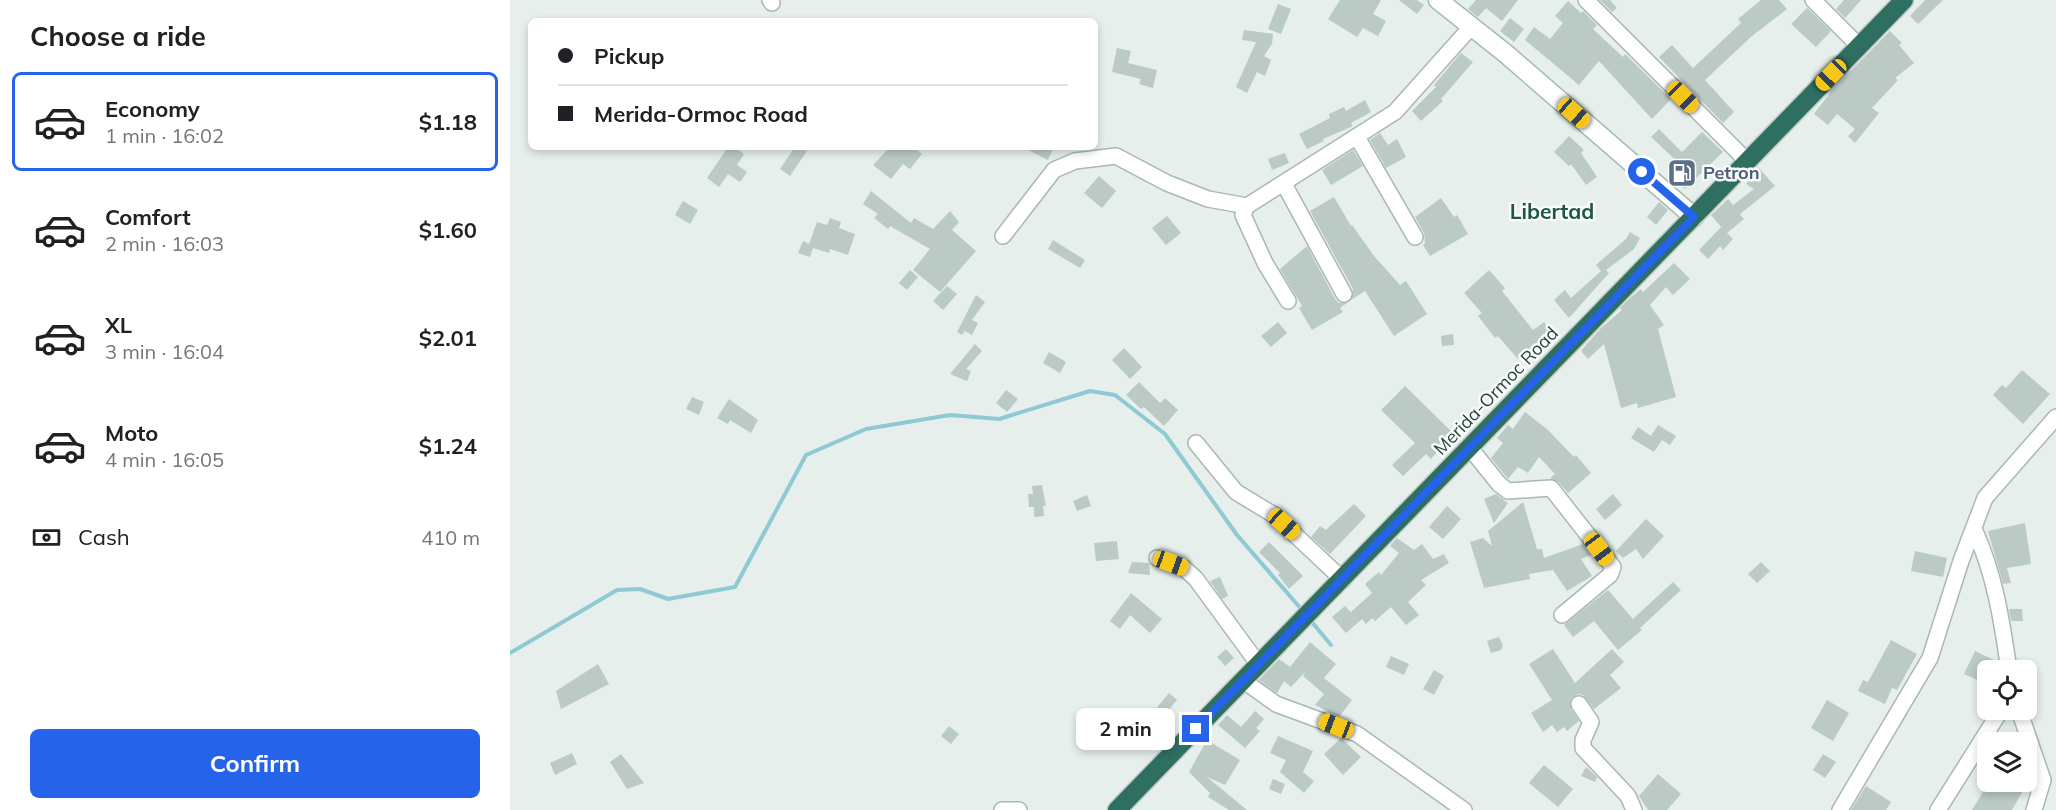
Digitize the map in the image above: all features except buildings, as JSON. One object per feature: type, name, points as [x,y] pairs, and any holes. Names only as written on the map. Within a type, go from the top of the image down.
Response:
[{"type":"highway","name":"Merida-Ormoc Road","points":[[1118,810],[1904,0]]},
{"type":"main road","points":[[1438,0],[1694,217]]},
{"type":"street","points":[[1586,0],[1747,161]]},
{"type":"street","points":[[1813,0],[1859,46]]},
{"type":"street","points":[[1288,301],[1265,262],[1243,215],[1247,206],[1395,112],[1471,27]]},
{"type":"street","points":[[1358,137],[1415,237]]},
{"type":"street","points":[[1003,236],[1054,170],[1075,161],[1116,156],[1167,183],[1208,199],[1247,206]]},
{"type":"street","points":[[1284,184],[1344,294]]},
{"type":"street","points":[[1840,810],[1930,658],[1960,561],[1985,498],[2056,417]]},
{"type":"street","points":[[1196,443],[1236,492],[1274,515],[1342,580]]},
{"type":"street","points":[[1470,448],[1499,484],[1508,491],[1551,488],[1613,567],[1610,574],[1562,615]]},
{"type":"street","points":[[1974,529],[1983,548],[1998,596],[2008,660]]},
{"type":"street","points":[[1157,558],[1184,568],[1196,579],[1259,665]]},
{"type":"street","points":[[1244,681],[1276,704],[1357,734],[1464,810]]},
{"type":"street","points":[[1579,704],[1591,722],[1583,740],[1583,748],[1628,796],[1634,810]]},
{"type":"street","points":[[1938,810],[1995,720]]},
{"type":"street","points":[[2022,720],[2043,780],[2034,810]]},
{"type":"street","points":[[1002,810],[1019,810]]},
{"type":"waterway","points":[[510,653],[617,590],[640,589],[668,599],[735,587],[806,455],[866,429],[950,415],[999,419],[1090,391],[1115,395],[1165,434],[1237,535],[1302,610]]},
{"type":"waterway","points":[[1311,621],[1331,645]]},
{"type":"place","name":"Petron","points":[[1682,173]]},
{"type":"district","name":"Libertad","points":[[1552,212]]},
{"type":"route","points":[[1196,729],[1694,217],[1642,172]]}]
